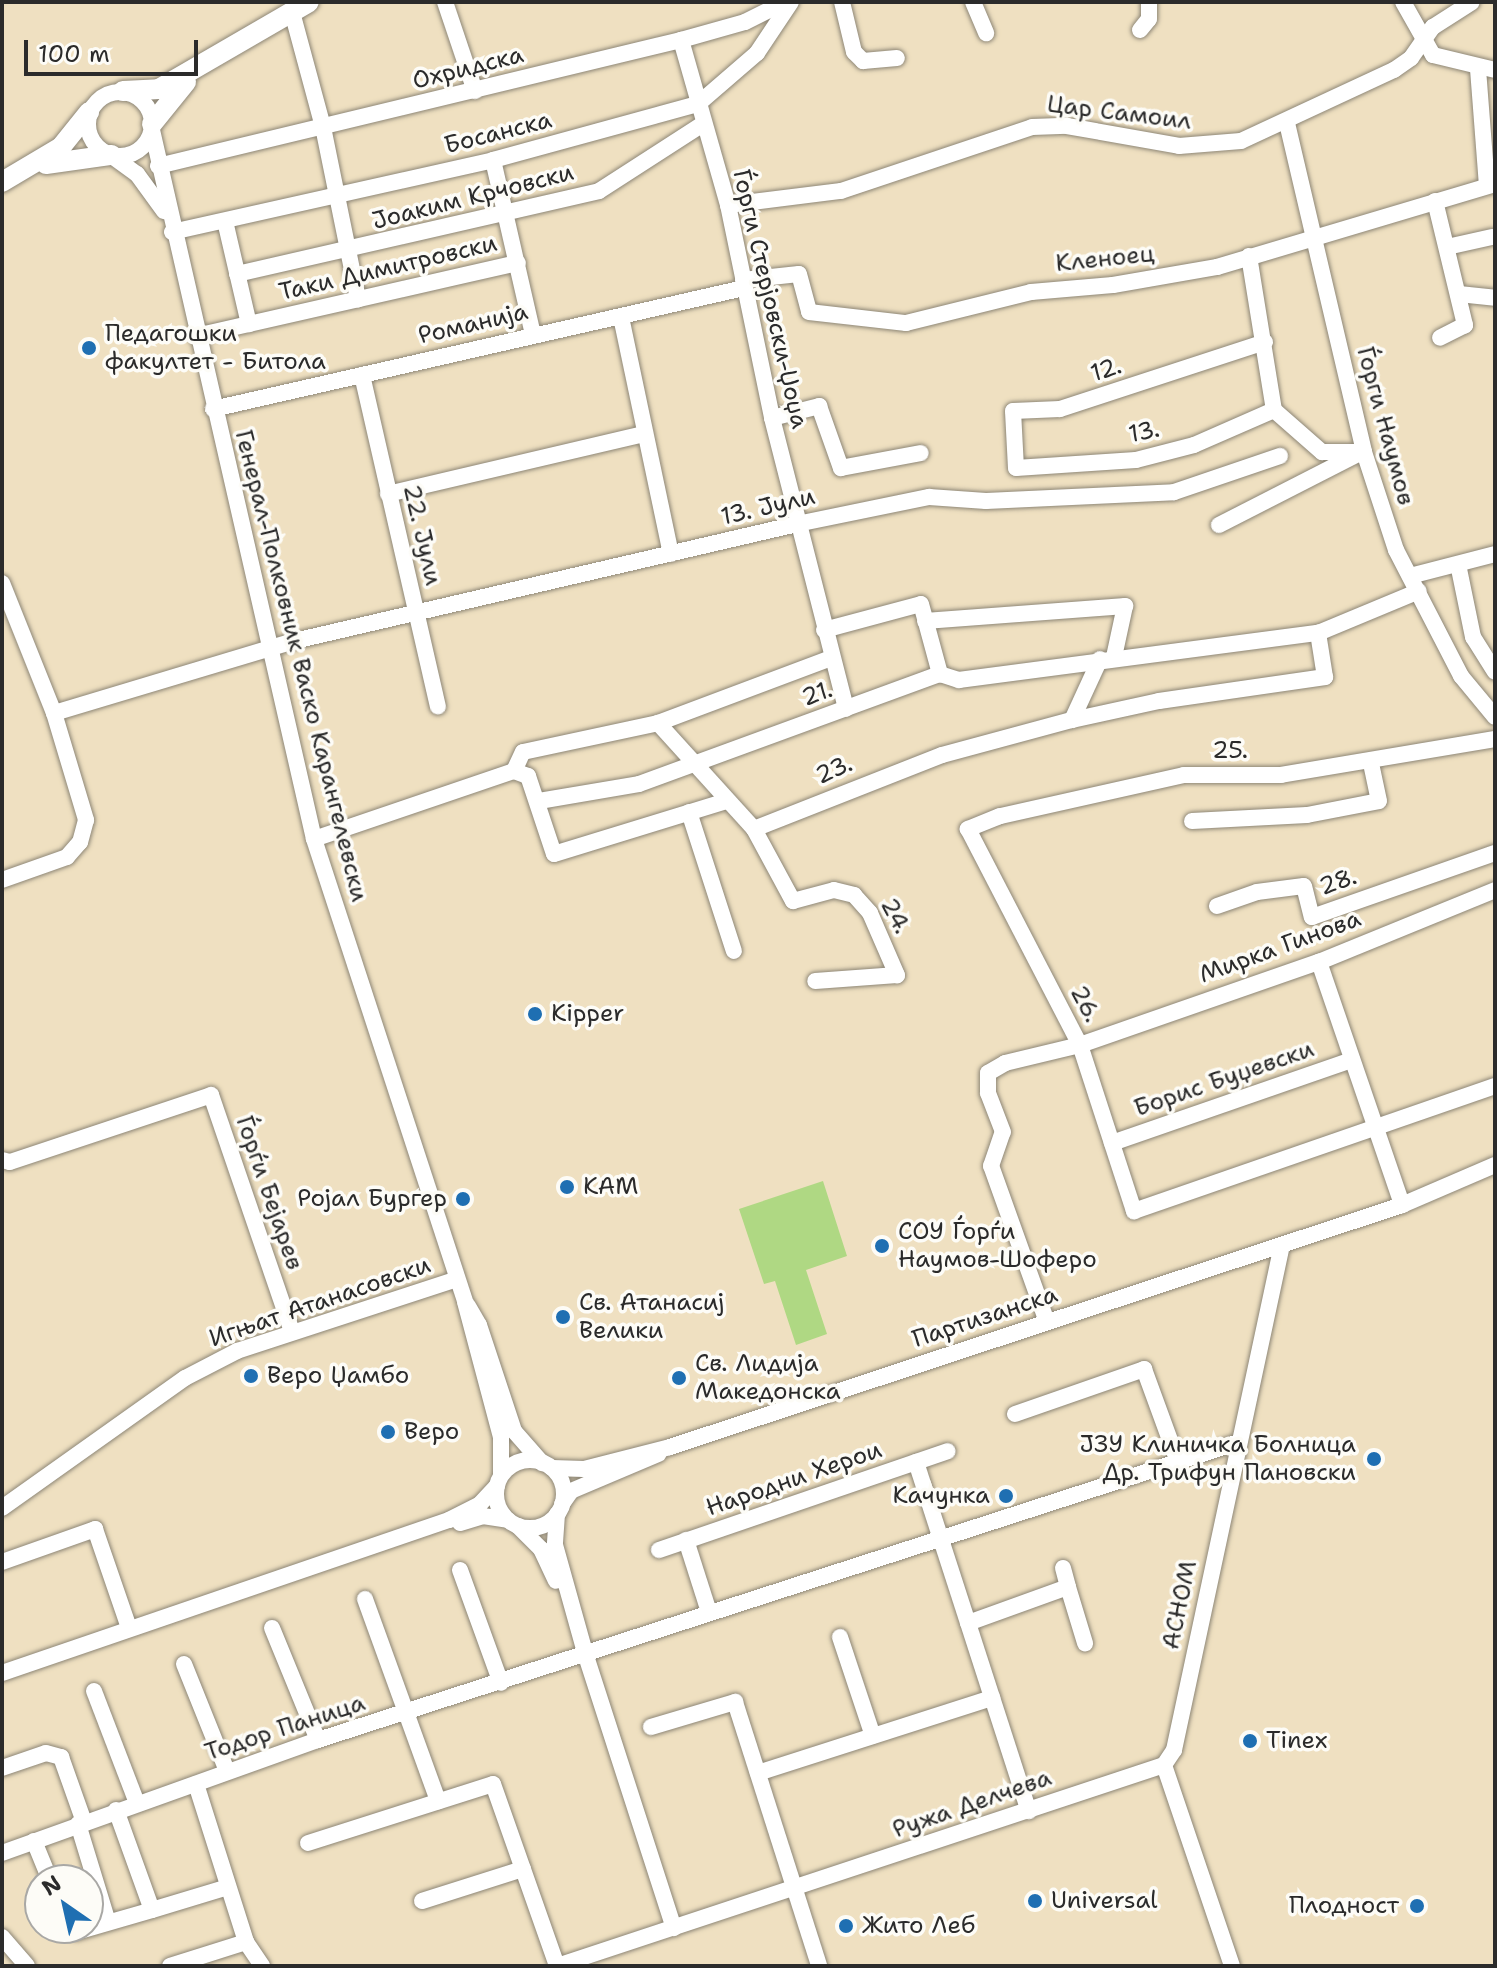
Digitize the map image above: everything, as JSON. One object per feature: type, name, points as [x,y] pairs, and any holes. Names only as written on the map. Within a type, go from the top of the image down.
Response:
[{"type":"main road","points":[[123,91],[159,89],[300,7]]},
{"type":"main road","points":[[152,127],[200,67]]},
{"type":"main road","points":[[9,178],[61,147],[89,112]]},
{"type":"main road","points":[[9,178],[60,159],[111,155]]},
{"type":"street","points":[[445,2],[475,91]]},
{"type":"street","name":"Охридска","points":[[158,166],[681,40],[745,22],[788,2]]},
{"type":"street","name":"Босанска","points":[[170,226],[225,221],[493,160],[698,104],[757,53],[788,2]]},
{"type":"street","points":[[842,2],[854,52],[863,61],[897,58]]},
{"type":"street","points":[[973,2],[986,33]]},
{"type":"street","points":[[1140,30],[1149,19],[1149,2]]},
{"type":"street","points":[[1403,2],[1423,43],[1433,55],[1486,69],[1491,185]]},
{"type":"street","name":"Цар Самоил","points":[[728,205],[841,191],[1032,127],[1067,126],[1199,147],[1241,141],[1287,123],[1394,70],[1423,43],[1433,27],[1472,2]]},
{"type":"street","points":[[300,7],[358,299]]},
{"type":"street","name":"Ѓорги Стерјовски-Џоџа","points":[[681,40],[728,205],[772,418],[846,709]]},
{"type":"street","points":[[123,91],[140,99],[152,127],[141,148],[111,155],[93,143],[89,112],[103,96],[123,91]]},
{"type":"street","name":"Ѓорги Наумов","points":[[1287,123],[1364,452],[1410,576],[1461,676],[1495,717]]},
{"type":"street","name":"Јоаким Крчовски","points":[[237,274],[349,252],[505,214],[621,181],[703,124]]},
{"type":"street","name":"Генерал-Полковник Васко Карангелевски","points":[[152,127],[170,226],[314,839],[465,1302],[501,1437],[497,1505],[548,1562],[586,1656]]},
{"type":"street","name":"Генерал-Полковник Васко Карангелевски","points":[[111,155],[137,174],[170,226]]},
{"type":"street","points":[[493,160],[518,263]]},
{"type":"street","name":"Кленоец","points":[[744,284],[799,274],[809,312],[906,323],[1031,292],[1113,285],[1217,267],[1491,185]]},
{"type":"street","points":[[1435,201],[1465,325],[1440,338]]},
{"type":"street","points":[[225,221],[249,324]]},
{"type":"street","points":[[1447,247],[1492,237]]},
{"type":"street","points":[[1249,256],[1274,410],[1322,452],[1364,452]]},
{"type":"street","name":"Таки Димитровски","points":[[196,336],[518,263],[533,335]]},
{"type":"street","name":"Романија","points":[[213,409],[621,317],[744,284]]},
{"type":"street","points":[[1459,294],[1495,299]]},
{"type":"street","points":[[621,317],[671,554]]},
{"type":"street","name":"12.","points":[[1016,468],[1013,411],[1060,409],[1265,342]]},
{"type":"street","name":"22. Јули","points":[[362,375],[438,706]]},
{"type":"street","points":[[772,418],[819,406],[841,468],[921,453]]},
{"type":"street","name":"13.","points":[[1016,468],[1136,460],[1194,445],[1274,410]]},
{"type":"street","points":[[388,494],[644,434]]},
{"type":"street","points":[[1219,525],[1364,452]]},
{"type":"street","name":"13. Јули","points":[[54,713],[270,648],[797,524],[929,497],[986,501],[1174,492],[1280,456]]},
{"type":"street","points":[[1410,576],[1495,554]]},
{"type":"street","points":[[1458,564],[1473,637],[1495,672]]},
{"type":"street","points":[[2,583],[54,713],[86,820],[80,842],[67,857],[2,880]]},
{"type":"street","name":"21.","points":[[539,801],[639,784],[940,674],[959,680],[1107,658],[1318,633],[1419,591]]},
{"type":"street","points":[[824,630],[921,604],[940,674]]},
{"type":"street","points":[[925,621],[1125,606],[1107,658],[1072,720]]},
{"type":"street","name":"23.","points":[[754,829],[942,755],[1072,720],[1159,701],[1325,677],[1318,633]]},
{"type":"street","points":[[514,771],[523,752],[658,723],[831,658]]},
{"type":"street","points":[[658,723],[754,829]]},
{"type":"street","name":"25.","points":[[968,829],[1000,816],[1184,775],[1281,775],[1371,763],[1495,739]]},
{"type":"street","points":[[1192,821],[1292,817],[1379,801],[1371,763]]},
{"type":"street","points":[[314,839],[514,771],[528,776],[539,801],[554,854],[726,801]]},
{"type":"street","points":[[689,812],[734,951]]},
{"type":"street","name":"24.","points":[[754,829],[793,901],[834,890],[854,895],[870,913],[897,975],[815,981]]},
{"type":"street","name":"26.","points":[[968,829],[1080,1045],[1134,1211],[1376,1127]]},
{"type":"street","name":"28.","points":[[1217,906],[1257,892],[1304,886],[1312,917],[1495,853]]},
{"type":"street","name":"Мирка Гинова","points":[[1047,1322],[991,1166],[1003,1132],[986,1083],[995,1066],[1080,1045],[1319,962],[1495,890]]},
{"type":"street","points":[[1319,962],[1402,1205]]},
{"type":"street","name":"Борис Буџевски","points":[[1112,1143],[1352,1060]]},
{"type":"street","points":[[1376,1127],[1495,1086]]},
{"type":"street","name":"Ѓорѓи Бејарев","points":[[2,1160],[10,1162],[211,1095],[292,1332]]},
{"type":"street","name":"Партизанска","points":[[547,1466],[584,1469],[670,1447],[1402,1205],[1495,1165]]},
{"type":"street","name":"АСНОМ","points":[[1164,1765],[1174,1750],[1282,1245]]},
{"type":"street","name":"Игњат Атанасовски","points":[[2,1508],[185,1378],[237,1351],[457,1279]]},
{"type":"street","name":"Генерал-Полковник Васко Карангелевски","points":[[465,1302],[479,1325],[514,1431],[562,1485],[555,1545],[586,1656],[674,1928]]},
{"type":"street","points":[[1015,1414],[1144,1369],[1177,1459]]},
{"type":"street","points":[[586,1656],[939,1536],[1239,1442]]},
{"type":"street","name":"Партизанска","points":[[560,1509],[571,1491],[670,1447]]},
{"type":"street","name":"Народни Херои","points":[[659,1550],[948,1451]]},
{"type":"street","points":[[2,1673],[396,1537],[480,1504],[519,1462],[547,1466]]},
{"type":"street","name":"Народни Херои","points":[[916,1462],[1029,1811]]},
{"type":"street","points":[[396,1537],[483,1516],[539,1527],[560,1509]]},
{"type":"street","points":[[2,1562],[95,1529],[129,1628]]},
{"type":"street","name":"Народни Херои","points":[[686,1540],[709,1612]]},
{"type":"street","points":[[1063,1568],[1085,1643]]},
{"type":"street","points":[[460,1570],[501,1683]]},
{"type":"street","points":[[968,1623],[1068,1587]]},
{"type":"street","points":[[365,1599],[409,1713],[438,1801]]},
{"type":"street","points":[[272,1628],[318,1740]]},
{"type":"street","points":[[840,1637],[873,1736]]},
{"type":"street","name":"Тодор Паница","points":[[2,1853],[318,1740],[586,1656]]},
{"type":"street","points":[[184,1664],[227,1771]]},
{"type":"street","points":[[94,1691],[137,1803]]},
{"type":"street","points":[[758,1773],[992,1698]]},
{"type":"street","points":[[651,1727],[735,1702],[819,1966]]},
{"type":"street","points":[[2,1768],[46,1753],[61,1757],[108,1922]]},
{"type":"street","points":[[1164,1765],[1232,1966]]},
{"type":"street","name":"Ружа Делчева","points":[[557,1966],[1164,1765]]},
{"type":"street","points":[[308,1843],[499,1781],[523,1869],[557,1966]]},
{"type":"street","points":[[196,1784],[246,1942],[262,1966]]},
{"type":"street","points":[[116,1810],[152,1910]]},
{"type":"street","points":[[34,1841],[43,1864]]},
{"type":"street","points":[[422,1901],[523,1869]]},
{"type":"street","points":[[104,1923],[228,1887]]},
{"type":"street","points":[[2,1937],[27,1966]]},
{"type":"street","points":[[170,1966],[246,1942]]},
{"type":"green space","points":[[823,1181],[847,1256],[806,1270],[827,1334],[796,1345],[775,1281],[764,1284],[739,1209]]},
{"type":"place","name":"Педагошки факултет - Битола","points":[[89,348]]},
{"type":"place","name":"Kipper","points":[[535,1014]]},
{"type":"place","name":"KAM","points":[[567,1187]]},
{"type":"place","name":"Ројал Бургер","points":[[463,1199]]},
{"type":"place","name":"СОУ Ѓорѓи Наумов-Шоферо","points":[[882,1246]]},
{"type":"place","name":"Св. Атанасиј Велики","points":[[563,1317]]},
{"type":"place","name":"Веро Џамбо","points":[[251,1376]]},
{"type":"place","name":"Св. Лидија Македонска","points":[[679,1378]]},
{"type":"place","name":"Веро","points":[[388,1432]]},
{"type":"place","name":"ЈЗУ Клиничка Болница Др. Трифун Пановски","points":[[1374,1459]]},
{"type":"place","name":"Качунка","points":[[1006,1496]]},
{"type":"place","name":"Tinex","points":[[1250,1741]]},
{"type":"place","name":"Universal","points":[[1035,1901]]},
{"type":"place","name":"Плодност","points":[[1417,1906]]},
{"type":"place","name":"Жито Леб","points":[[846,1926]]}]
